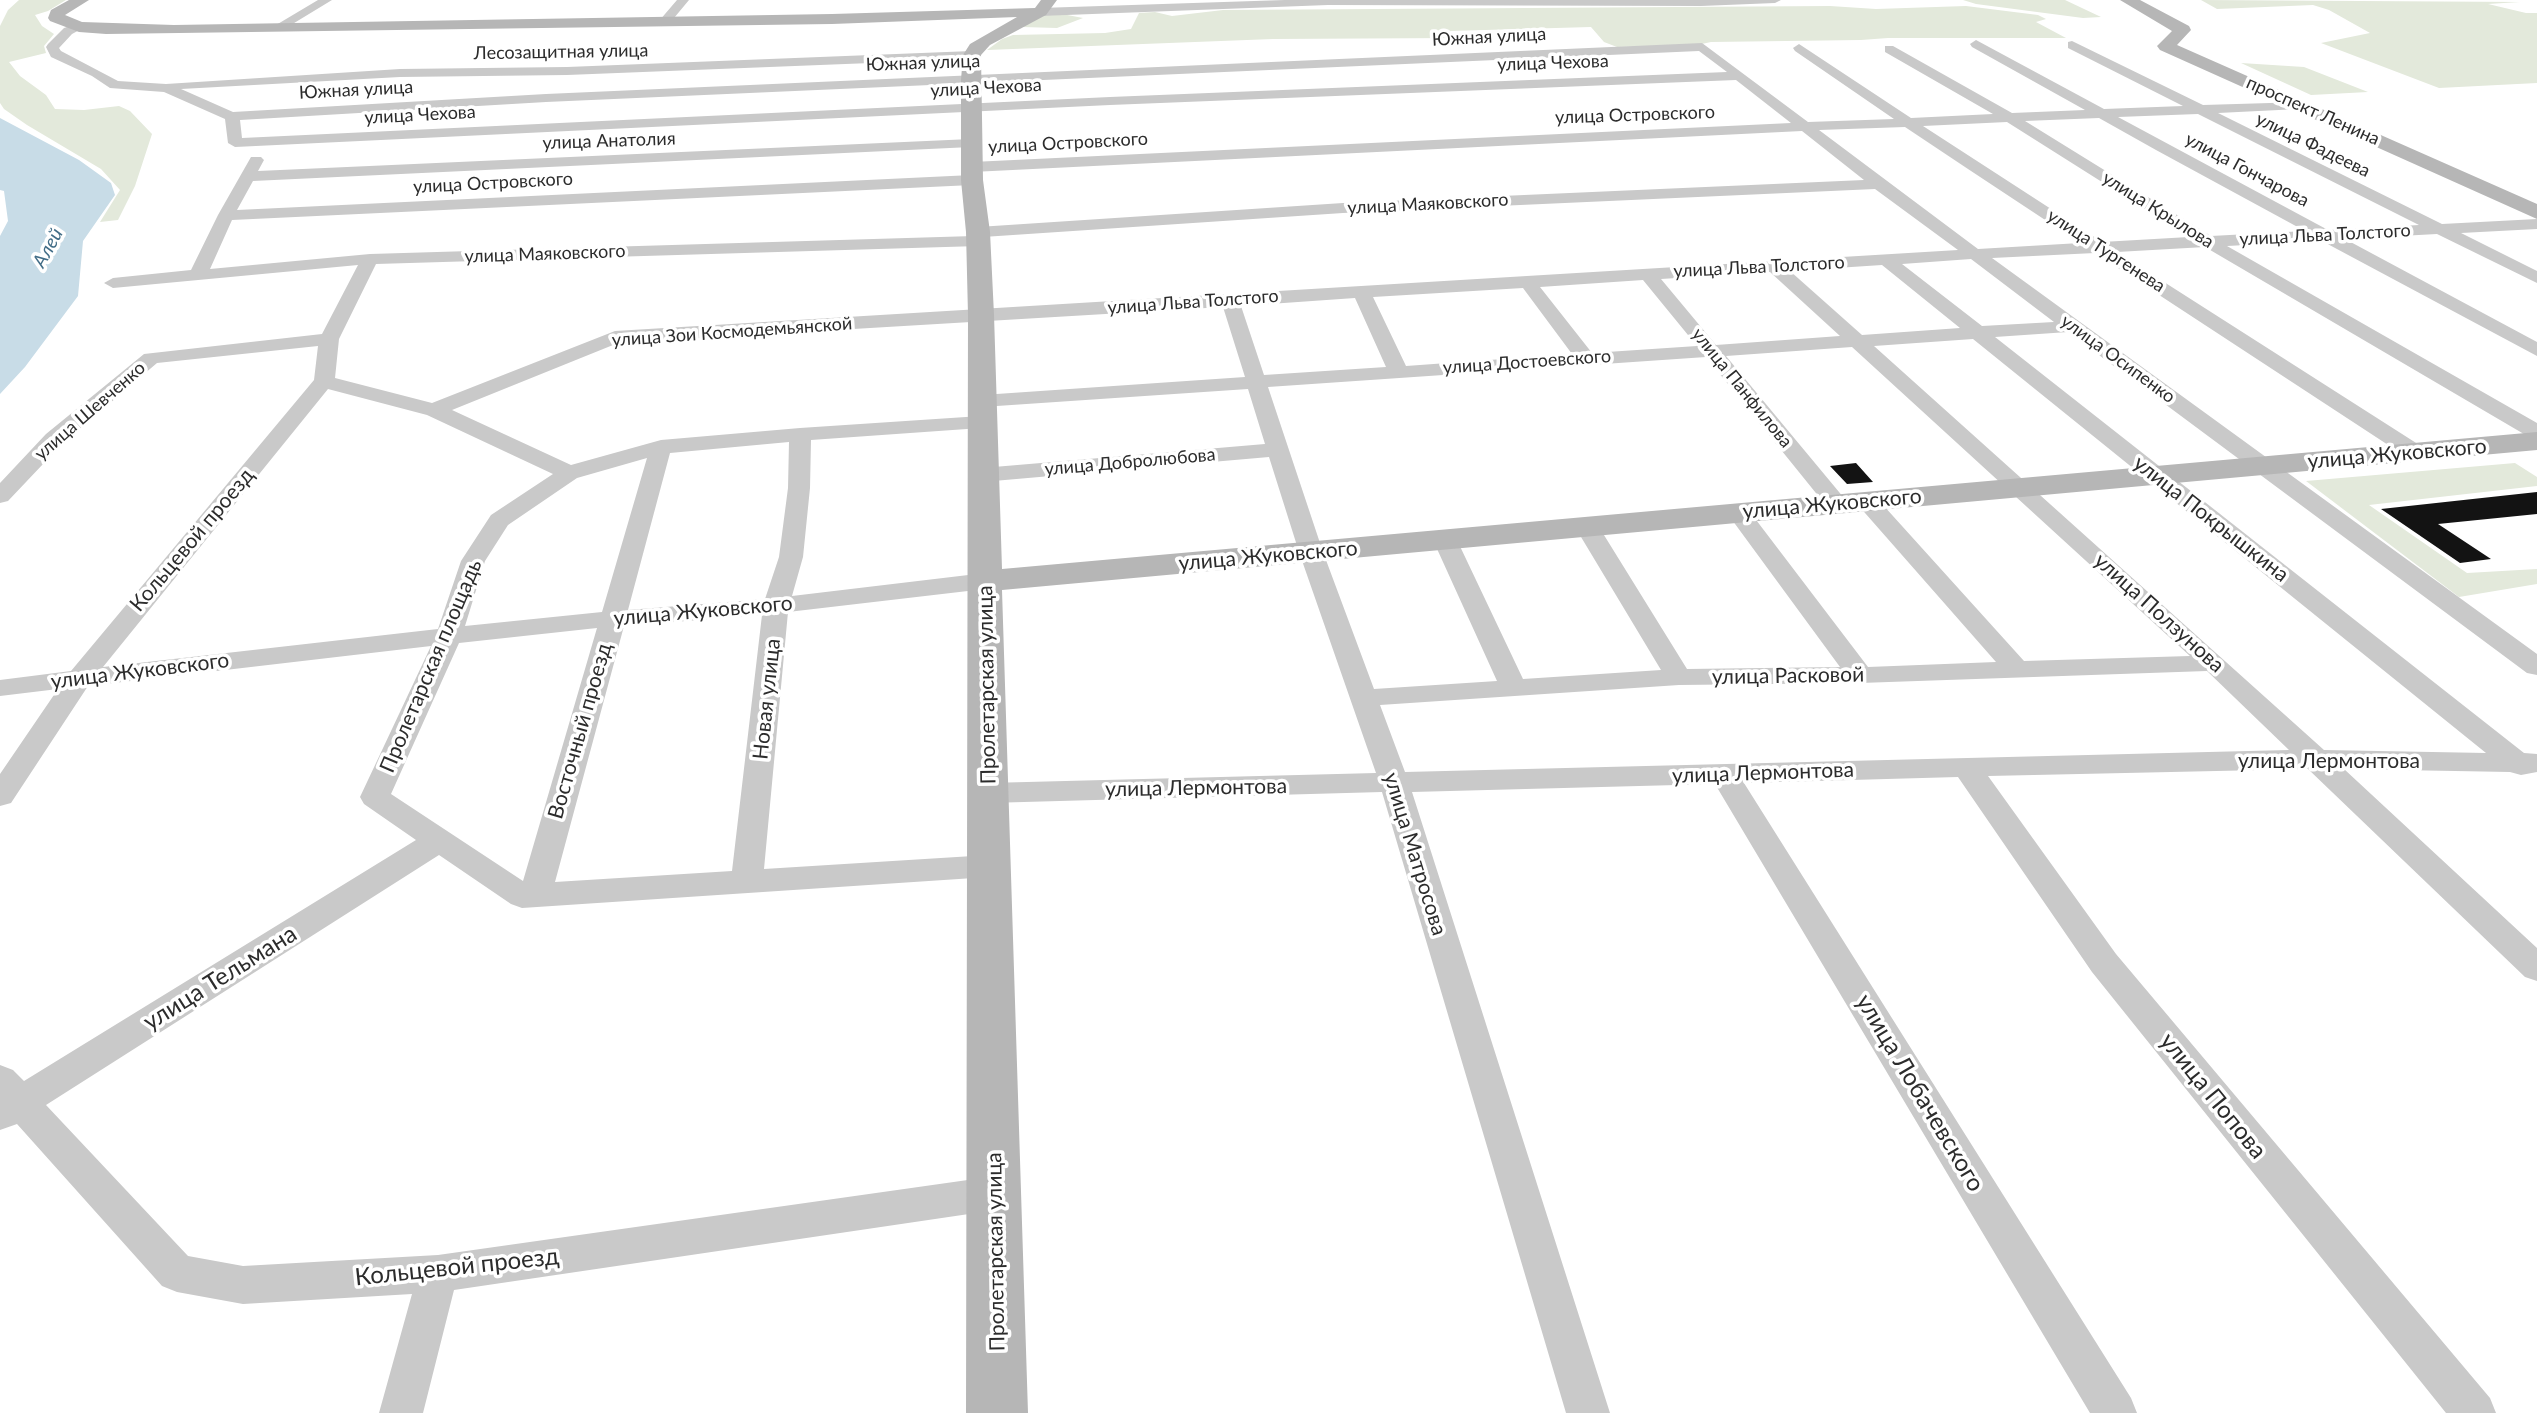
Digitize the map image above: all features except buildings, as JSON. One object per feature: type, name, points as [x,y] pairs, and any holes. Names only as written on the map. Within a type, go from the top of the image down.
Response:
[{"type":"street","points":[[81,0],[57,13],[56,18],[79,27],[106,29],[278,28],[665,21],[1045,6],[1328,2],[1701,3],[1775,0]]},
{"type":"street","points":[[278,28],[326,0]]},
{"type":"street","points":[[665,21],[684,0]]},
{"type":"street","name":"проспект Ленина","points":[[2128,0],[2183,30],[2166,46],[2537,212]]},
{"type":"street","points":[[971,122],[984,41],[1045,6]]},
{"type":"street","points":[[79,27],[68,31],[52,47],[56,54],[97,73],[115,85],[151,88]]},
{"type":"street","name":"улица Гончарова","points":[[1976,44],[2537,350]]},
{"type":"street","name":"улица Фадеева","points":[[2072,45],[2537,278]]},
{"type":"street","name":"Южная улица","points":[[151,88],[166,88],[231,116],[573,97],[971,122],[1286,66],[1702,47]]},
{"type":"street","name":"улица Осипенко","points":[[1702,47],[1879,184],[2537,667]]},
{"type":"street","name":"улица Тургенева","points":[[1798,48],[2416,453]]},
{"type":"street","name":"улица Крылова","points":[[1889,49],[2010,118],[2207,241],[2537,432]]},
{"type":"street","points":[[1286,66],[1300,93]]},
{"type":"street","points":[[97,73],[124,71]]},
{"type":"street","name":"Лесозащитная улица","points":[[151,88],[400,73],[567,71],[971,122]]},
{"type":"street","name":"улица Чехова","points":[[231,116],[235,143],[971,122],[1300,93],[1739,76]]},
{"type":"street","name":"улица Островского","points":[[226,215],[971,122],[1807,127],[2299,105]]},
{"type":"street","name":"улица Анатолия","points":[[248,176],[971,122]]},
{"type":"street","name":"Пролетарская улица","points":[[971,122],[981,315],[996,1193],[997,1413]]},
{"type":"street","points":[[199,274],[226,215],[266,142]]},
{"type":"street","name":"улица Маяковского","points":[[113,283],[370,259],[979,237],[1343,208],[1879,184]]},
{"type":"street","name":"улица Льва Толстого","points":[[981,315],[1885,259],[2537,224]]},
{"type":"street","points":[[370,259],[329,339],[324,381],[434,410],[569,473]]},
{"type":"street","name":"улица Покрышкина","points":[[1885,259],[2095,428],[2530,769]]},
{"type":"street","name":"улица Ползунова","points":[[1774,266],[2214,663],[2537,968]]},
{"type":"street","name":"улица Панфилова","points":[[1647,273],[1710,349],[1851,502],[2017,670]]},
{"type":"street","points":[[1526,281],[1585,358]]},
{"type":"street","points":[[1361,291],[1398,371]]},
{"type":"street","name":"улица Матросова","points":[[1230,300],[1311,552],[1394,783],[1588,1413]]},
{"type":"street","name":"улица Зои Космодемьянской","points":[[434,410],[615,337],[981,315]]},
{"type":"street","name":"улица Достоевского","points":[[982,412],[1256,381],[2073,326]]},
{"type":"street","name":"улица Шевченко","points":[[0,496],[54,439],[151,358],[329,339]]},
{"type":"street","name":"Кольцевой проезд","points":[[0,796],[79,679],[324,381]]},
{"type":"street","name":"Пролетарская площадь","points":[[982,412],[800,434],[661,447],[569,473],[499,520],[473,561],[449,636],[375,797],[522,896],[989,866]]},
{"type":"street","name":"Новая улица","points":[[747,881],[776,606],[790,557],[800,488],[800,434]]},
{"type":"street","name":"улица Жуковского","points":[[0,688],[449,636],[776,606],[985,581],[2537,441]]},
{"type":"street","name":"Восточный проезд","points":[[535,895],[661,447]]},
{"type":"street","name":"улица Добролюбова","points":[[982,475],[1278,450]]},
{"type":"street","points":[[1739,513],[1860,675]]},
{"type":"street","points":[[1587,527],[1679,677]]},
{"type":"street","points":[[1445,540],[1514,688]]},
{"type":"street","name":"улица Расковой","points":[[1363,698],[1679,677],[1860,675],[2214,663]]},
{"type":"street","name":"улица Лермонтова","points":[[988,793],[2316,759],[2530,769]]},
{"type":"street","name":"улица Попова","points":[[1966,767],[2104,963],[2474,1413]]},
{"type":"street","name":"улица Лобачевского","points":[[1724,774],[2115,1413]]},
{"type":"street","name":"улица Тельмана","points":[[7,1099],[439,840]]},
{"type":"street","name":"Кольцевой проезд","points":[[7,1099],[177,1273],[243,1285],[438,1274],[996,1193]]},
{"type":"street","points":[[401,1413],[438,1274]]},
{"type":"shaded area","points":[[19,0],[66,0],[35,15],[42,26],[54,34],[44,46],[46,53],[9,62],[20,76],[46,95],[55,109],[84,110],[119,106],[130,111],[152,134],[135,186],[118,220],[100,222],[120,190],[101,169],[27,125],[4,109],[0,103],[0,26],[8,10]]},
{"type":"shaded area","points":[[1963,0],[2065,0],[2101,17],[2083,18]]},
{"type":"shaded area","points":[[2201,0],[2520,2],[2488,4],[2537,13],[2537,83],[2439,88],[2321,43],[2370,33],[2329,10],[2313,5],[2217,9]]},
{"type":"shaded area","points":[[1830,6],[1876,9],[1966,6],[2038,15],[2046,19],[2036,22],[2066,38],[1888,38],[1617,47],[1604,42],[1591,27],[1450,31],[1455,38],[1273,39],[987,50],[1013,35],[1105,33],[1131,29],[1139,13],[1155,12],[1172,16],[1223,10]]},
{"type":"shaded area","points":[[1047,14],[1083,18],[1057,28],[1022,27]]},
{"type":"shaded area","points":[[2241,63],[2304,67],[2368,92],[2311,95]]},
{"type":"shaded area","points":[[2515,463],[2537,477],[2537,486],[2369,505],[2467,573],[2537,569],[2537,584],[2459,597],[2306,481]]},
{"type":"water","name":"Алей","points":[[0,118],[79,160],[111,183],[115,195],[83,241],[78,296],[25,367],[0,394],[0,236],[8,221],[4,191],[0,190]]}]
